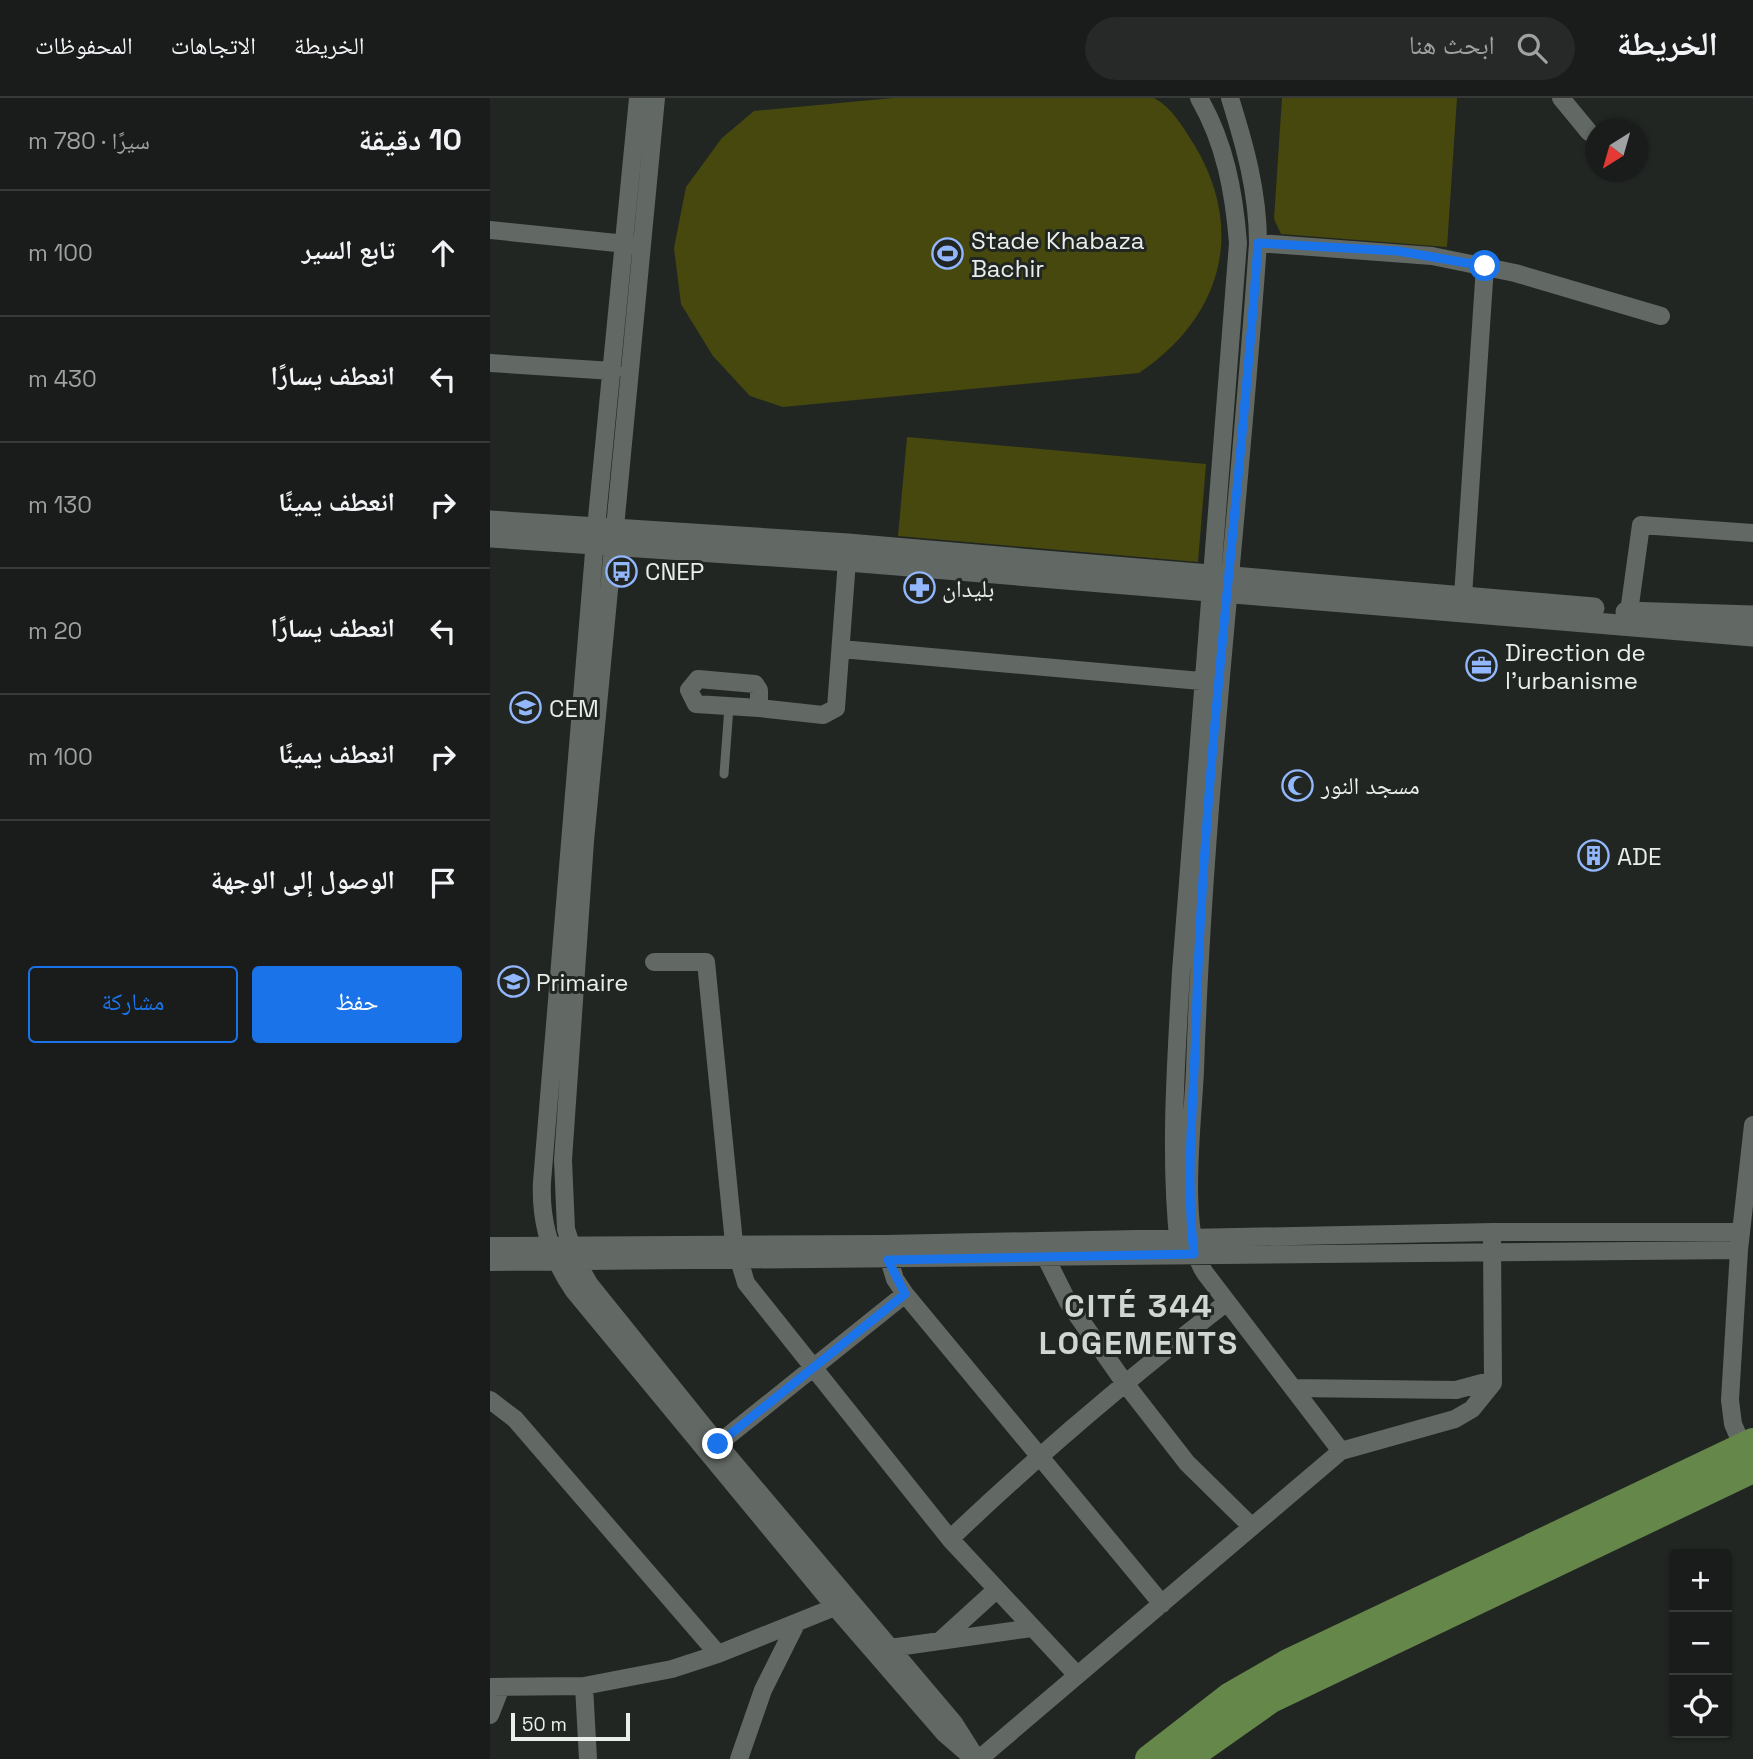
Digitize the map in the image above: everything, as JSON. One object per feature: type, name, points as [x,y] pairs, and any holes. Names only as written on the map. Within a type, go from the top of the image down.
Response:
[{"type":"main road","points":[[1149,1759],[1229,1697],[1289,1663],[1750,1456]]},
{"type":"main road","points":[[1186,1759],[1271,1699],[1750,1456]]},
{"type":"street","points":[[638,98],[634,245],[542,1182],[543,1214],[553,1253],[574,1291],[835,1607],[945,1734],[976,1759]]},
{"type":"street","points":[[656,98],[613,371],[606,536],[562,1198],[573,1253],[590,1285],[718,1444],[954,1723],[976,1759]]},
{"type":"street","points":[[1199,98],[1214,126],[1226,161],[1235,207],[1238,243],[1211,682],[1194,897],[1175,1072],[1186,1246],[1341,1451]]},
{"type":"street","points":[[1218,584],[1245,414],[1258,243],[1258,212],[1253,182],[1230,98]]},
{"type":"street","points":[[1561,98],[1585,127]]},
{"type":"street","points":[[490,230],[634,245]]},
{"type":"street","points":[[1258,243],[1398,251],[1485,266],[1661,316]]},
{"type":"street","points":[[1463,596],[1485,266]]},
{"type":"street","points":[[490,363],[613,371]]},
{"type":"street","points":[[490,521],[606,536],[848,552],[1218,584],[1753,636]]},
{"type":"street","points":[[1629,612],[1641,525],[1753,533]]},
{"type":"street","points":[[490,537],[606,536]]},
{"type":"street","points":[[759,708],[760,690],[751,682],[698,679],[690,685],[689,696],[696,704],[823,715],[834,711],[837,704],[848,552]]},
{"type":"street","points":[[1218,584],[1463,596],[1629,612],[1753,616]]},
{"type":"street","points":[[841,649],[1211,682]]},
{"type":"street","points":[[1186,1246],[1195,1072],[1194,897]]},
{"type":"street","points":[[654,962],[706,962],[735,1251],[753,1294],[950,1539],[1077,1675]]},
{"type":"street","points":[[1175,1072],[1195,1072]]},
{"type":"street","points":[[1750,1456],[1733,1424],[1730,1400],[1740,1241],[1753,1125]]},
{"type":"street","points":[[490,1246],[553,1253],[886,1252],[1492,1241],[1740,1241]]},
{"type":"street","points":[[976,1759],[1341,1451],[1455,1419],[1472,1409],[1493,1380],[1492,1241]]},
{"type":"street","points":[[1041,1249],[1068,1302],[1124,1381],[1187,1463],[1252,1527]]},
{"type":"street","points":[[886,1252],[905,1294],[1162,1604]]},
{"type":"street","points":[[490,1262],[553,1253]]},
{"type":"street","points":[[718,1444],[811,1365],[905,1294]]},
{"type":"street","points":[[950,1539],[1037,1456],[1124,1381],[1227,1302]]},
{"type":"street","points":[[1293,1388],[1457,1390],[1493,1380]]},
{"type":"street","points":[[490,1400],[514,1419],[718,1654]]},
{"type":"street","points":[[941,1640],[996,1590]]},
{"type":"street","points":[[490,1715],[496,1687],[583,1686],[672,1670],[835,1607]]},
{"type":"street","points":[[739,1759],[763,1690],[796,1624]]},
{"type":"street","points":[[890,1648],[1032,1628]]},
{"type":"street","points":[[583,1686],[588,1759]]},
{"type":"lane","points":[[724,774],[729,707]]},
{"type":"shaded area","name":"Stade Khabaza Bachir","points":[[893,98],[1154,98],[1161,102],[1178,119],[1195,146],[1211,178],[1219,210],[1221,241],[1217,271],[1206,300],[1190,326],[1167,351],[1139,373],[783,407],[750,396],[713,356],[681,304],[674,248],[686,187],[722,138],[754,111]]},
{"type":"shaded area","points":[[1282,98],[1457,98],[1447,247],[1281,234],[1274,219]]},
{"type":"shaded area","points":[[907,437],[1206,464],[1198,562],[898,536]]},
{"type":"place","name":"Stade Khabaza Bachir","points":[[948,254]]},
{"type":"place","name":"CNEP","points":[[622,571]]},
{"type":"place","name":"بليدان","points":[[919,588]]},
{"type":"place","name":"Direction de l'urbanisme","points":[[1482,666]]},
{"type":"place","name":"CEM","points":[[526,708]]},
{"type":"place","name":"مسجد النور","points":[[1298,785]]},
{"type":"place","name":"ADE","points":[[1594,856]]},
{"type":"place","name":"Primaire","points":[[513,982]]},
{"type":"district","name":"CITÉ 344 LOGEMENTS","points":[[1139,1324]]},
{"type":"route","points":[[718,1444],[811,1365],[905,1294],[895,1279],[888,1260],[1194,1254],[1190,1187],[1198,971],[1228,576],[1245,414],[1258,243],[1398,251],[1485,266]]}]
